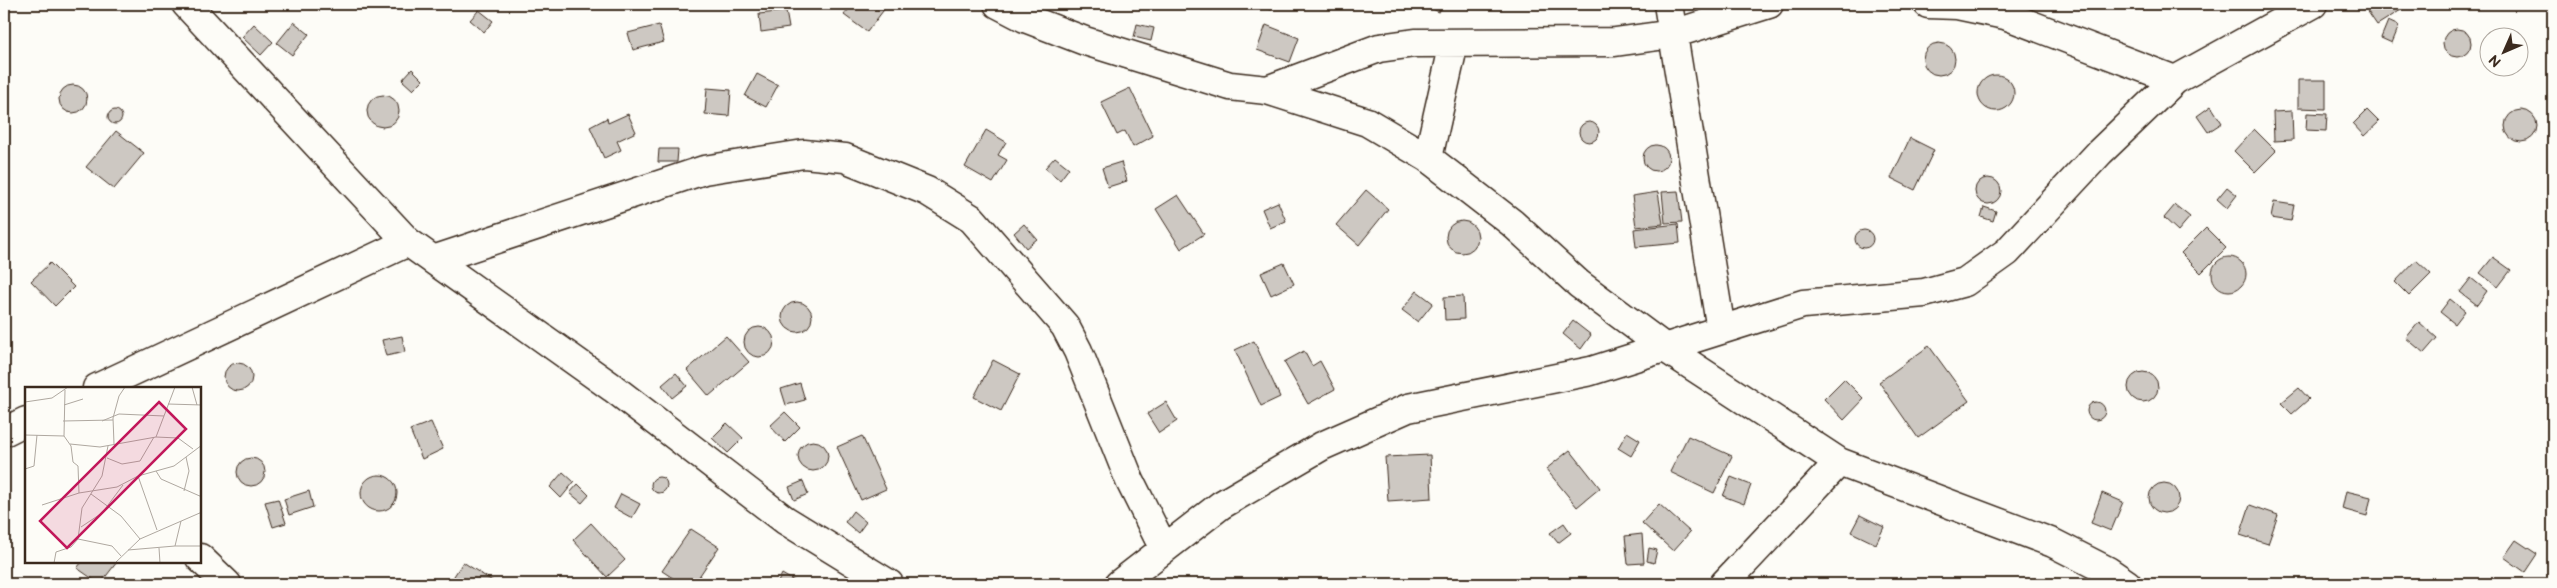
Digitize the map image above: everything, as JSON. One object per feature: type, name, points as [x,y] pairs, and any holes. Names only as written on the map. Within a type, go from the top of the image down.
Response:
[{"type":"street","points":[[186,4],[408,242],[612,388],[785,520],[889,584]]},
{"type":"street","points":[[998,4],[1029,11],[1085,42],[1230,86],[1267,90],[1367,122],[1428,158],[1512,223],[1579,284],[1665,348],[1839,462],[2053,543],[2108,571],[2127,584]]},
{"type":"street","points":[[1668,4],[1721,330]]},
{"type":"street","points":[[1267,90],[1379,48],[1415,43],[1616,42],[1673,34],[1769,4]]},
{"type":"street","points":[[1928,4],[1957,5],[2005,15],[2175,80]]},
{"type":"street","points":[[1119,584],[1221,505],[1314,451],[1408,408],[1592,371],[1803,304],[1924,293],[1965,282],[2007,252],[2100,152],[2175,80],[2313,4]]},
{"type":"street","points":[[1428,158],[1454,43]]},
{"type":"street","points":[[433,260],[704,170],[804,154],[845,158],[927,191],[972,219],[1065,326],[1078,351],[1130,481],[1164,549]]},
{"type":"street","points":[[99,387],[408,242]]},
{"type":"street","points":[[4,432],[25,422]]},
{"type":"street","points":[[1724,584],[1839,462]]},
{"type":"street","points":[[201,559],[227,584]]},
{"type":"building","points":[[853,4],[883,4],[886,7],[867,32],[844,15]]},
{"type":"building","points":[[1260,4],[1275,4],[1271,10]]},
{"type":"building","points":[[1427,4],[1443,4],[1439,12],[1426,6]]},
{"type":"building","points":[[2368,4],[2397,4],[2401,10],[2377,25],[2364,6]]},
{"type":"building","points":[[479,10],[493,21],[484,32],[470,20]]},
{"type":"building","points":[[786,11],[789,28],[761,32],[759,14]]},
{"type":"building","points":[[2388,21],[2399,26],[2392,43],[2381,38]]},
{"type":"building","points":[[294,22],[309,34],[292,55],[277,43]]},
{"type":"building","points":[[254,24],[273,42],[261,55],[242,37]]},
{"type":"building","points":[[1137,24],[1154,28],[1151,41],[1134,37]]},
{"type":"building","points":[[659,25],[664,42],[633,50],[628,33]]},
{"type":"building","points":[[1266,25],[1299,38],[1290,62],[1257,50]]},
{"type":"building","points":[[2457,29],[2467,33],[2471,43],[2467,53],[2457,57],[2447,53],[2443,43],[2447,33]]},
{"type":"building","points":[[1939,43],[1945,44],[1950,48],[1954,53],[1954,65],[1950,70],[1945,74],[1939,75],[1933,74],[1928,70],[1924,65],[1923,59],[1924,53],[1928,48],[1933,44]]},
{"type":"building","points":[[412,69],[423,80],[413,90],[402,80]]},
{"type":"building","points":[[757,74],[778,85],[766,107],[745,96]]},
{"type":"building","points":[[1996,75],[2009,80],[2014,93],[2009,106],[1996,111],[1983,106],[1978,93],[1983,80]]},
{"type":"building","points":[[2298,80],[2326,80],[2326,109],[2298,108]]},
{"type":"building","points":[[73,85],[83,89],[87,99],[83,109],[73,113],[63,109],[59,99],[63,89]]},
{"type":"building","points":[[707,88],[731,90],[729,116],[705,114]]},
{"type":"building","points":[[1130,88],[1153,136],[1133,147],[1125,131],[1117,135],[1101,102]]},
{"type":"building","points":[[383,95],[394,100],[399,111],[394,122],[383,127],[372,122],[367,111],[372,100]]},
{"type":"building","points":[[2211,106],[2222,123],[2208,132],[2197,116]]},
{"type":"building","points":[[115,110],[120,112],[122,117],[120,122],[115,124],[110,122],[108,117],[110,112]]},
{"type":"building","points":[[2367,110],[2379,122],[2364,136],[2353,124]]},
{"type":"building","points":[[2521,110],[2532,115],[2537,126],[2532,137],[2521,142],[2510,137],[2505,126],[2510,115]]},
{"type":"building","points":[[2292,111],[2293,140],[2274,141],[2273,112]]},
{"type":"building","points":[[2307,113],[2327,114],[2326,131],[2306,130]]},
{"type":"building","points":[[628,114],[636,132],[617,141],[621,150],[604,158],[590,127],[607,118],[608,123]]},
{"type":"building","points":[[1589,122],[1596,125],[1599,132],[1596,139],[1589,142],[1582,139],[1579,132],[1582,125]]},
{"type":"building","points":[[2254,129],[2276,151],[2255,172],[2234,151]]},
{"type":"building","points":[[986,130],[1006,142],[998,155],[1007,160],[993,183],[965,167]]},
{"type":"building","points":[[116,131],[144,153],[114,189],[86,167]]},
{"type":"building","points":[[1910,138],[1934,150],[1915,190],[1891,178]]},
{"type":"building","points":[[1656,145],[1665,149],[1669,158],[1665,167],[1656,171],[1647,167],[1643,158],[1647,149]]},
{"type":"building","points":[[659,149],[678,149],[677,162],[658,162]]},
{"type":"building","points":[[1055,157],[1069,168],[1060,180],[1045,168]]},
{"type":"building","points":[[1121,162],[1127,181],[1108,187],[1102,168]]},
{"type":"building","points":[[1988,178],[1997,182],[2001,191],[1997,200],[1988,204],[1979,200],[1975,191],[1979,182]]},
{"type":"building","points":[[2227,187],[2237,195],[2227,208],[2217,199]]},
{"type":"building","points":[[1366,190],[1388,209],[1359,245],[1336,225]]},
{"type":"building","points":[[1678,191],[1682,222],[1665,223],[1662,192]]},
{"type":"building","points":[[1658,192],[1663,224],[1636,227],[1632,196]]},
{"type":"building","points":[[1178,195],[1204,234],[1181,249],[1156,209]]},
{"type":"building","points":[[1278,202],[1286,221],[1270,228],[1262,209]]},
{"type":"building","points":[[2274,202],[2294,205],[2291,221],[2271,218]]},
{"type":"building","points":[[2175,205],[2190,217],[2178,231],[2164,218]]},
{"type":"building","points":[[1984,207],[1996,211],[1993,221],[1981,217]]},
{"type":"building","points":[[1462,221],[1473,226],[1478,237],[1473,248],[1462,253],[1451,248],[1446,237],[1451,226]]},
{"type":"building","points":[[1024,224],[1037,239],[1026,248],[1014,233]]},
{"type":"building","points":[[1678,224],[1680,243],[1636,247],[1634,229]]},
{"type":"building","points":[[2206,228],[2226,248],[2201,273],[2181,253]]},
{"type":"building","points":[[1864,230],[1870,233],[1873,239],[1870,245],[1864,248],[1858,245],[1855,239],[1858,233]]},
{"type":"building","points":[[2229,257],[2236,258],[2241,262],[2245,267],[2245,281],[2241,286],[2236,290],[2229,291],[2222,290],[2217,286],[2213,281],[2212,274],[2213,267],[2217,262],[2222,258]]},
{"type":"building","points":[[2493,257],[2511,270],[2498,287],[2480,273]]},
{"type":"building","points":[[2416,260],[2431,274],[2409,296],[2395,282]]},
{"type":"building","points":[[50,263],[74,287],[55,306],[31,281]]},
{"type":"building","points":[[1284,263],[1294,284],[1271,295],[1261,273]]},
{"type":"building","points":[[2471,278],[2487,291],[2477,305],[2460,292]]},
{"type":"building","points":[[1417,291],[1433,303],[1418,322],[1402,310]]},
{"type":"building","points":[[1463,296],[1464,319],[1445,320],[1444,297]]},
{"type":"building","points":[[2450,299],[2465,311],[2455,324],[2440,312]]},
{"type":"building","points":[[797,302],[808,306],[812,317],[808,328],[797,332],[786,328],[782,317],[786,306]]},
{"type":"building","points":[[1573,321],[1591,335],[1581,349],[1563,334]]},
{"type":"building","points":[[2419,322],[2437,338],[2424,353],[2406,338]]},
{"type":"building","points":[[759,327],[770,331],[774,342],[770,353],[759,357],[748,353],[744,342],[748,331]]},
{"type":"building","points":[[402,336],[405,352],[386,356],[382,340]]},
{"type":"building","points":[[726,336],[749,362],[709,396],[687,370]]},
{"type":"building","points":[[1254,341],[1280,397],[1261,406],[1235,350]]},
{"type":"building","points":[[1929,346],[1969,401],[1918,438],[1879,382]]},
{"type":"building","points":[[1304,351],[1312,366],[1320,361],[1335,389],[1308,404],[1284,362]]},
{"type":"building","points":[[993,360],[1020,374],[1001,411],[974,397]]},
{"type":"building","points":[[238,363],[248,367],[252,377],[248,387],[238,391],[228,387],[224,377],[228,367]]},
{"type":"building","points":[[2143,372],[2154,376],[2158,387],[2154,398],[2143,402],[2132,398],[2128,387],[2132,376]]},
{"type":"building","points":[[676,373],[687,386],[672,398],[662,385]]},
{"type":"building","points":[[1844,379],[1864,399],[1844,420],[1824,399]]},
{"type":"building","points":[[800,383],[805,400],[786,405],[781,389]]},
{"type":"building","points":[[2299,388],[2309,399],[2292,414],[2281,403]]},
{"type":"building","points":[[1166,402],[1177,421],[1159,433],[1147,414]]},
{"type":"building","points":[[2096,402],[2102,405],[2105,411],[2102,417],[2096,420],[2090,417],[2087,411],[2090,405]]},
{"type":"building","points":[[785,412],[800,427],[785,442],[770,426]]},
{"type":"building","points":[[431,422],[443,449],[422,459],[410,430]]},
{"type":"building","points":[[727,423],[743,438],[728,453],[712,438]]},
{"type":"building","points":[[1627,432],[1640,440],[1631,456],[1618,448]]},
{"type":"building","points":[[862,436],[886,489],[861,500],[837,447]]},
{"type":"building","points":[[1688,436],[1732,456],[1714,493],[1670,472]]},
{"type":"building","points":[[813,441],[819,442],[827,450],[827,462],[819,470],[813,471],[807,470],[799,462],[798,456],[799,450],[807,442]]},
{"type":"building","points":[[1570,450],[1600,488],[1577,507],[1546,469]]},
{"type":"building","points":[[1430,455],[1432,498],[1388,501],[1385,457]]},
{"type":"building","points":[[251,458],[261,462],[265,472],[261,482],[251,486],[241,482],[237,472],[241,462]]},
{"type":"building","points":[[563,472],[574,482],[561,498],[550,487]]},
{"type":"building","points":[[379,475],[386,476],[392,480],[396,486],[396,500],[392,506],[386,510],[379,511],[372,510],[366,506],[362,500],[361,493],[362,486],[366,480],[372,476]]},
{"type":"building","points":[[659,477],[665,479],[667,485],[665,491],[659,493],[653,491],[651,485],[653,479]]},
{"type":"building","points":[[1731,477],[1751,485],[1744,504],[1723,496]]},
{"type":"building","points":[[803,481],[808,494],[794,500],[789,487]]},
{"type":"building","points":[[2164,483],[2170,484],[2178,492],[2178,504],[2170,512],[2164,513],[2158,512],[2150,504],[2149,498],[2150,492],[2158,484]]},
{"type":"building","points":[[578,484],[589,495],[582,503],[570,493]]},
{"type":"building","points":[[309,491],[313,507],[289,515],[284,499]]},
{"type":"building","points":[[2346,491],[2371,497],[2367,516],[2342,509]]},
{"type":"building","points":[[2102,493],[2123,502],[2111,531],[2091,523]]},
{"type":"building","points":[[621,494],[640,504],[632,518],[614,508]]},
{"type":"building","points":[[278,499],[286,523],[273,527],[265,502]]},
{"type":"building","points":[[1659,504],[1690,532],[1673,551],[1642,523]]},
{"type":"building","points":[[2250,505],[2278,515],[2268,544],[2240,535]]},
{"type":"building","points":[[853,511],[866,522],[858,533],[845,522]]},
{"type":"building","points":[[1860,515],[1884,527],[1876,544],[1851,532]]},
{"type":"building","points":[[591,523],[625,560],[607,577],[573,540]]},
{"type":"building","points":[[1564,523],[1571,533],[1558,543],[1550,533]]},
{"type":"building","points":[[691,529],[719,547],[694,584],[682,584],[662,571]]},
{"type":"building","points":[[1642,534],[1644,563],[1628,564],[1625,536]]},
{"type":"building","points":[[2516,540],[2537,554],[2525,572],[2504,557]]},
{"type":"building","points":[[1649,548],[1657,550],[1654,563],[1647,561]]},
{"type":"building","points":[[463,562],[497,584],[449,584]]},
{"type":"building","points":[[81,563],[116,563],[100,584],[77,568]]},
{"type":"building","points":[[782,574],[799,584],[777,584]]}]
